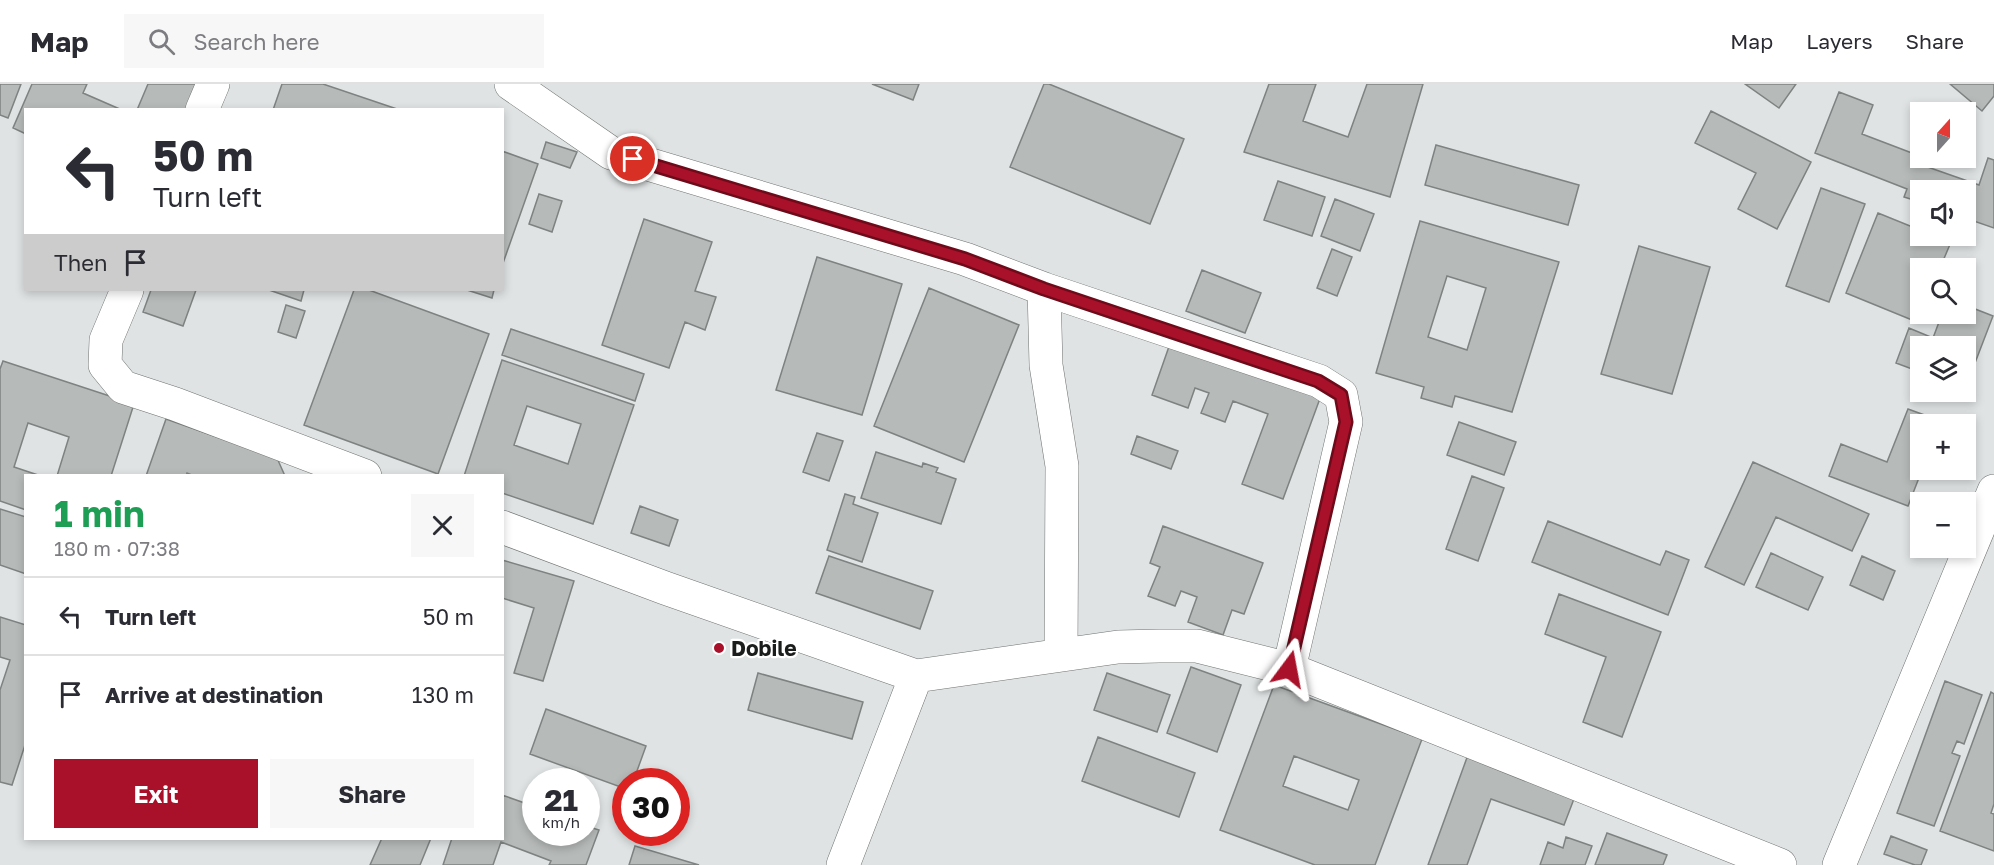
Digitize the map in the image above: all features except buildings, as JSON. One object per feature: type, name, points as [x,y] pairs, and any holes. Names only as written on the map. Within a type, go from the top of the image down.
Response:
[{"type":"street","points":[[203,108],[213,84]]},
{"type":"street","points":[[511,84],[610,153],[965,259],[1044,289],[1318,381],[1341,395],[1346,422],[1289,669]]},
{"type":"street","points":[[1044,289],[1046,365],[1062,466],[1060,655]]},
{"type":"street","points":[[127,291],[106,340],[105,365],[123,387],[175,404],[360,474]]},
{"type":"street","points":[[1839,865],[1994,491]]},
{"type":"street","points":[[504,528],[664,588],[916,676],[1118,646],[1197,646],[1289,669],[1780,865]]},
{"type":"street","points":[[843,865],[916,676]]},
{"type":"place","name":"Dobile","points":[[719,648]]},
{"type":"route","points":[[633,159],[965,259],[1044,289],[1318,381],[1341,395],[1346,422],[1289,669]]}]
